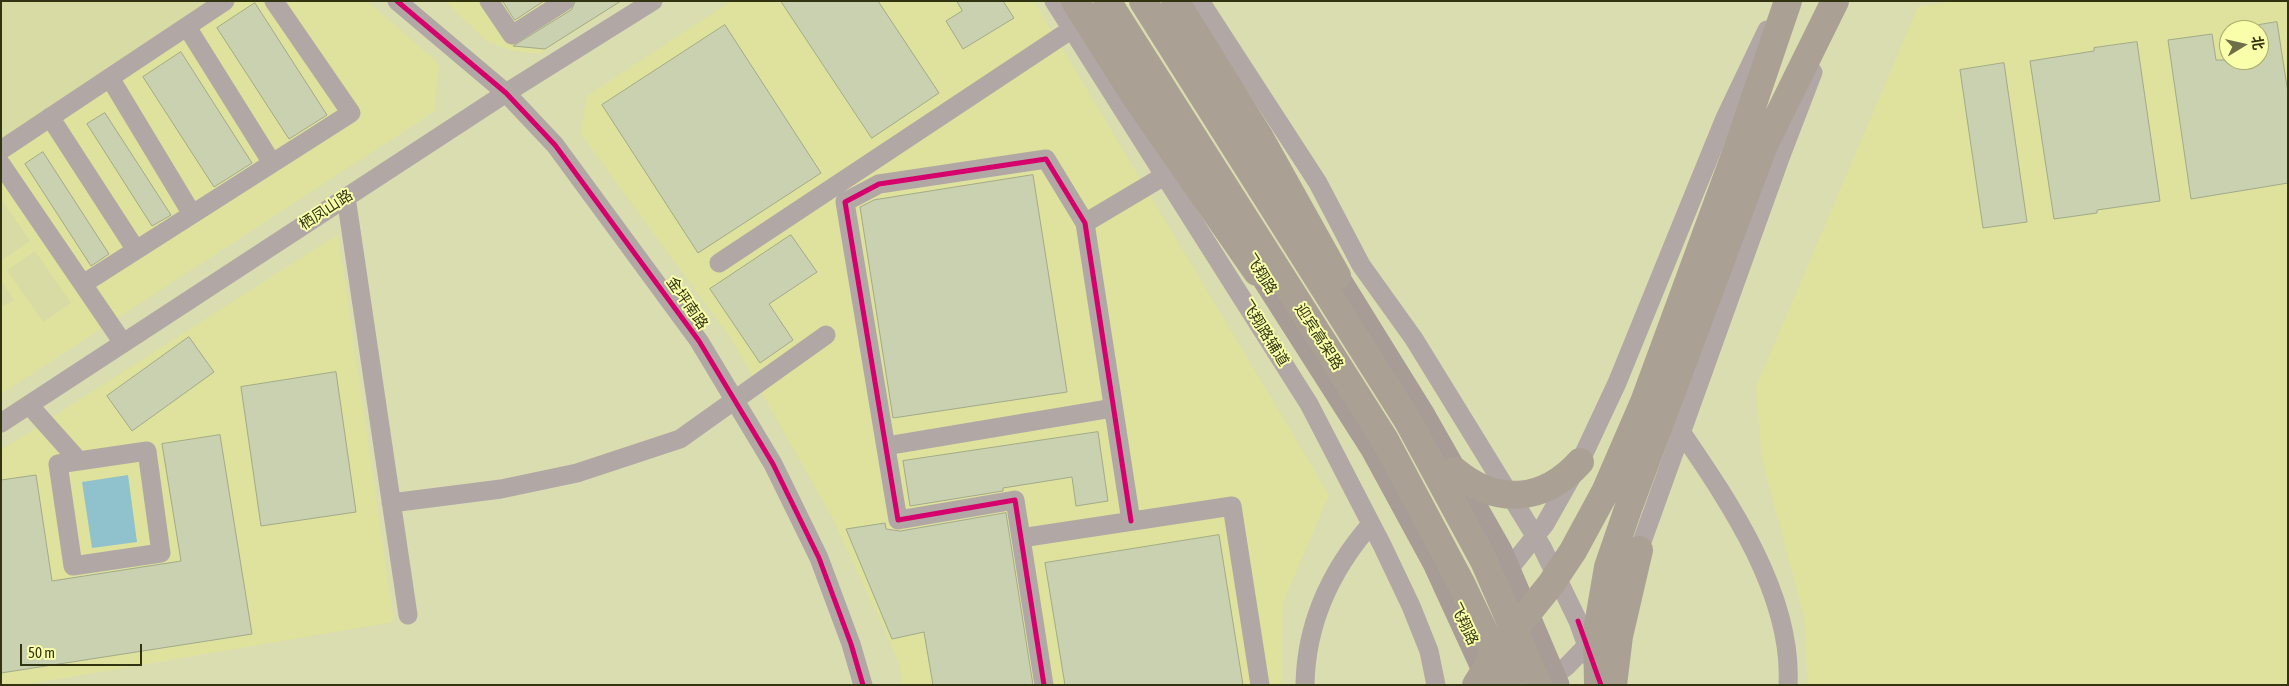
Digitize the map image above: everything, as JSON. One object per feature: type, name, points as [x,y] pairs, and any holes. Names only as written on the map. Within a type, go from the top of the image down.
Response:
[{"type":"highway","points":[[1075,1],[1133,93],[1289,318]]},
{"type":"highway","name":"迎宾高架路","points":[[1107,1],[1385,440],[1461,582],[1508,685]]},
{"type":"highway","name":"迎宾高架路","points":[[1143,1],[1408,422],[1548,683]]},
{"type":"highway","points":[[1175,1],[1260,138],[1337,276]]},
{"type":"highway","points":[[1599,685],[1597,631],[1608,567],[1752,144],[1788,1]]},
{"type":"highway","points":[[1476,685],[1497,651],[1551,584],[1574,551],[1605,492],[1752,144],[1835,1]]},
{"type":"highway","points":[[1455,471],[1479,487],[1492,492],[1510,495],[1534,493],[1547,488],[1566,477],[1580,462]]},
{"type":"highway","points":[[1613,685],[1619,636],[1639,550]]},
{"type":"main road","name":"飞翔路","points":[[1089,1],[1373,449],[1434,563],[1491,685]]},
{"type":"main road","points":[[1163,1],[1337,276],[1455,471],[1500,551],[1509,571],[1548,683]]},
{"type":"street","points":[[1,150],[225,1]]},
{"type":"street","points":[[83,284],[351,113],[274,1]]},
{"type":"street","name":"金坪南路","points":[[397,1],[506,93],[555,145],[699,342],[773,464],[818,558],[851,644],[863,685]]},
{"type":"street","points":[[490,1],[512,35],[565,1]]},
{"type":"street","name":"栖凤山路","points":[[1,423],[506,93],[653,1]]},
{"type":"street","name":"飞翔路辅道","points":[[1054,1],[1309,404],[1411,606],[1429,651],[1436,685]]},
{"type":"street","points":[[1200,1],[1318,183],[1361,265],[1414,339],[1536,537],[1578,620],[1599,685]]},
{"type":"street","points":[[1461,618],[1509,571],[1536,537],[1564,494],[1617,384],[1725,118],[1781,1]]},
{"type":"street","points":[[1548,683],[1587,646],[1610,615],[1622,594],[1780,158],[1840,1]]},
{"type":"street","points":[[187,27],[272,163]]},
{"type":"street","points":[[719,263],[1072,29]]},
{"type":"street","points":[[110,78],[192,214]]},
{"type":"street","points":[[50,117],[136,250]]},
{"type":"street","points":[[1044,685],[1015,500],[898,520],[845,202],[879,184],[1046,159],[1085,223],[1131,521]]},
{"type":"street","points":[[1,164],[123,343]]},
{"type":"street","points":[[1085,223],[1164,176]]},
{"type":"street","points":[[346,197],[408,615]]},
{"type":"street","points":[[392,503],[501,489],[577,473],[680,439],[826,336]]},
{"type":"street","points":[[29,404],[79,461]]},
{"type":"street","points":[[886,446],[1113,408]]},
{"type":"street","points":[[1682,432],[1730,506],[1769,584],[1783,632],[1788,685]]},
{"type":"street","points":[[147,451],[161,553],[73,566],[58,464],[79,461],[147,451]]},
{"type":"street","points":[[1021,538],[1232,506],[1260,685]]},
{"type":"street","points":[[1306,685],[1308,649],[1320,604],[1342,561],[1371,524]]},
{"type":"shaded area","points":[[1,1],[367,1],[439,64],[435,111],[1,394]]},
{"type":"shaded area","points":[[1,1],[210,1],[1,139]]},
{"type":"shaded area","points":[[444,1],[623,1],[540,54],[513,51],[488,42]]},
{"type":"shaded area","points":[[731,1],[1034,1],[1329,495],[1283,602],[1281,685],[902,685],[899,662],[833,519],[732,340],[580,133],[587,96]]},
{"type":"shaded area","points":[[1954,1],[2288,1],[2288,685],[1808,685],[1804,617],[1762,459],[1756,387],[1918,7]]},
{"type":"shaded area","points":[[1,199],[30,241],[2,260],[1,259]]},
{"type":"shaded area","points":[[338,234],[394,622],[23,685],[1,685],[1,450]]},
{"type":"shaded area","points":[[35,251],[71,303],[43,322],[7,270]]},
{"type":"shaded area","points":[[1,281],[14,300],[4,306],[1,303]]},
{"type":"water","points":[[128,475],[137,542],[92,548],[82,482]]},
{"type":"building","points":[[503,1],[544,1],[515,20]]},
{"type":"building","points":[[576,1],[621,1],[545,49],[513,46],[571,10]]},
{"type":"building","points":[[781,1],[878,1],[939,93],[872,138]]},
{"type":"building","points":[[957,1],[1003,1],[1014,18],[963,49],[946,21],[962,11]]},
{"type":"building","points":[[255,3],[327,115],[289,139],[217,28]]},
{"type":"building","points":[[2277,22],[2288,93],[2288,183],[2191,199],[2168,40],[2212,34],[2216,60],[2219,60],[2219,70],[2269,70],[2269,23]]},
{"type":"building","points":[[725,25],[821,173],[698,253],[602,105]]},
{"type":"building","points":[[2137,42],[2160,201],[2097,210],[2097,213],[2054,219],[2030,61],[2094,51],[2094,48]]},
{"type":"building","points":[[181,52],[252,163],[214,187],[143,77]]},
{"type":"building","points":[[2004,63],[2027,222],[1983,228],[1960,70]]},
{"type":"building","points":[[105,113],[171,215],[152,226],[87,124]]},
{"type":"building","points":[[43,152],[109,254],[91,266],[25,164]]},
{"type":"building","points":[[1033,175],[1067,392],[893,418],[860,207],[874,200]]},
{"type":"building","points":[[791,235],[817,272],[769,304],[793,340],[760,363],[710,289]]},
{"type":"building","points":[[189,337],[214,372],[132,431],[107,396]]},
{"type":"building","points":[[336,372],[356,512],[261,526],[241,387]]},
{"type":"building","points":[[1098,432],[1108,501],[1076,506],[1072,477],[1003,488],[1003,491],[910,506],[903,461]]},
{"type":"building","points":[[220,435],[252,634],[1,673],[1,480],[36,475],[52,581],[181,561],[162,444]]},
{"type":"building","points":[[1006,513],[1033,685],[933,685],[924,632],[892,639],[846,529],[885,523],[886,529],[900,531]]},
{"type":"building","points":[[1219,535],[1243,685],[1065,685],[1045,563]]},
{"type":"cycle path","points":[[397,1],[506,93],[555,145],[699,341],[773,464],[819,558],[851,644],[863,685]]},
{"type":"cycle path","points":[[1044,685],[1015,500],[898,520],[845,202],[879,184],[1046,159],[1085,223],[1131,521]]},
{"type":"cycle path","points":[[1578,621],[1601,685]]}]
